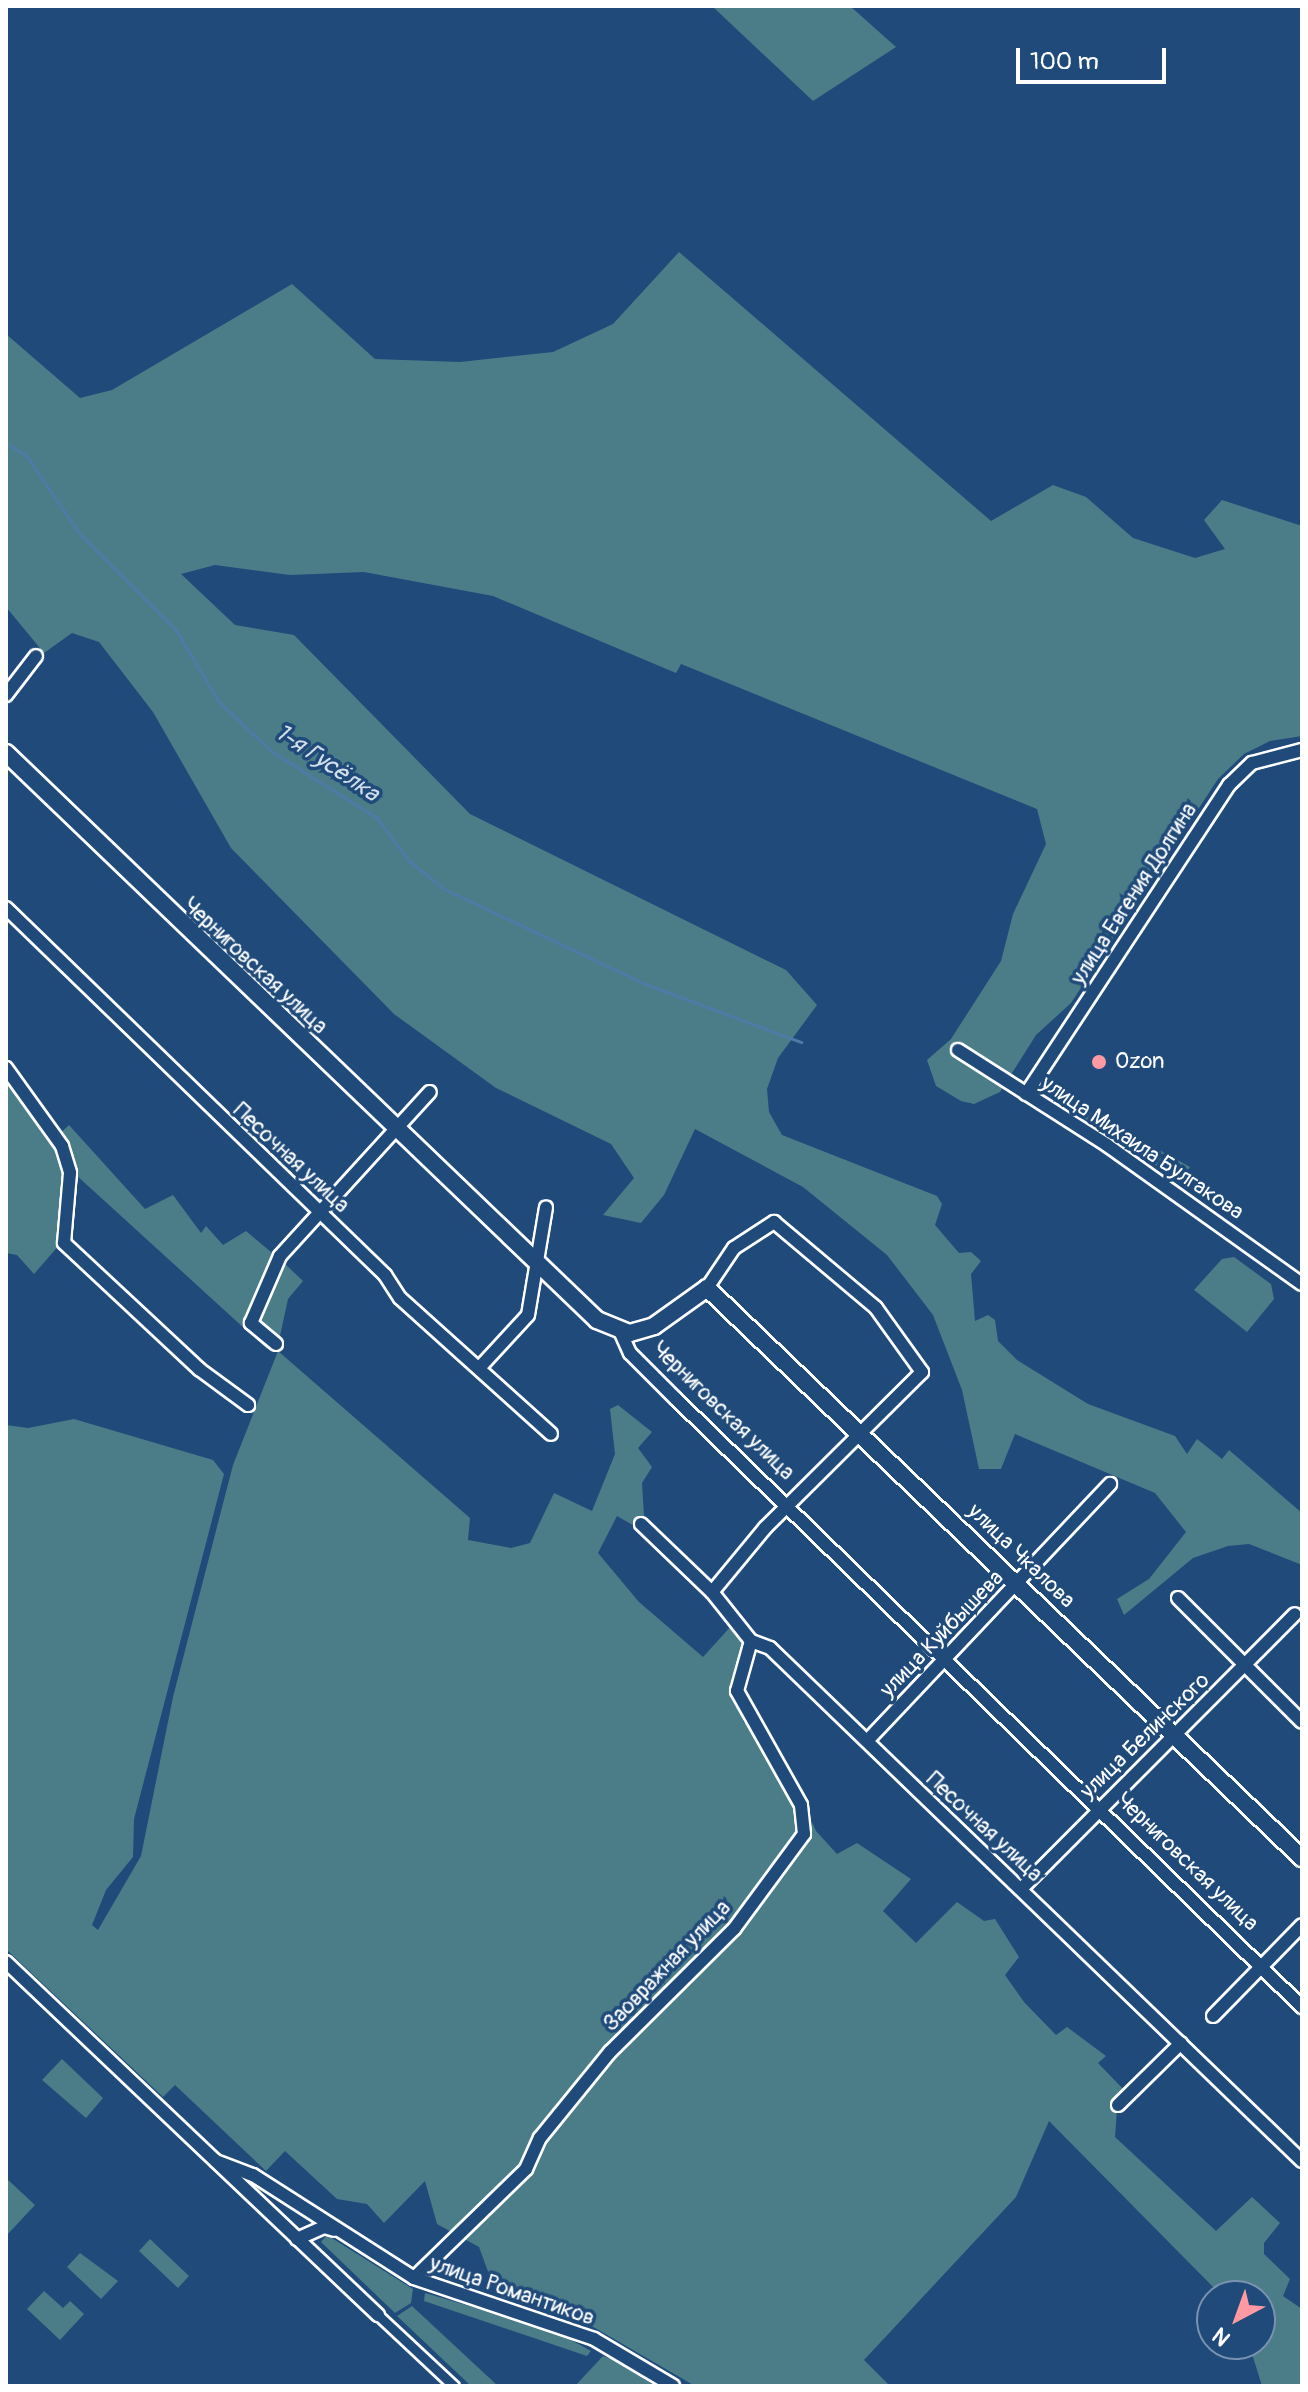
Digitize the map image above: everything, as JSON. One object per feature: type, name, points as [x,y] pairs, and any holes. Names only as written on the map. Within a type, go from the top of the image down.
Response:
[{"type":"street","points":[[6,695],[36,656]]},
{"type":"street","name":"улица Евгения Долгина","points":[[1026,1094],[1229,785],[1252,763],[1302,750]]},
{"type":"street","name":"Черниговская улица","points":[[6,753],[538,1268],[621,1333],[630,1353],[789,1504],[943,1660],[1262,1963],[1302,2007]]},
{"type":"street","name":"Песочная улица","points":[[6,908],[385,1275],[400,1298],[481,1366],[551,1434]]},
{"type":"street","name":"улица Михаила Булгакова","points":[[958,1050],[1301,1281]]},
{"type":"street","points":[[6,1068],[48,1118],[70,1173],[64,1243],[199,1369],[248,1405]]},
{"type":"street","points":[[276,1344],[251,1323],[280,1256],[430,1092]]},
{"type":"street","points":[[481,1366],[528,1315],[546,1208]]},
{"type":"street","points":[[621,1333],[654,1326],[707,1288],[734,1248],[774,1222],[876,1308],[922,1372],[789,1504],[712,1592]]},
{"type":"street","name":"улица Чкалова","points":[[707,1288],[1302,1858]]},
{"type":"street","name":"улица Куйбышева","points":[[867,1741],[1019,1584],[1110,1484]]},
{"type":"street","name":"Песочная улица","points":[[641,1524],[712,1592],[751,1641],[770,1648],[867,1741],[976,1853],[1023,1887],[1042,1913],[1302,2161]]},
{"type":"street","points":[[1178,1598],[1244,1668],[1302,1722]]},
{"type":"street","name":"улица Белинского","points":[[1023,1887],[1173,1733],[1244,1668],[1295,1614]]},
{"type":"street","name":"Заовражная улица","points":[[414,2278],[526,2169],[540,2138],[601,2063],[734,1929],[804,1834],[801,1805],[737,1691],[751,1641]]},
{"type":"street","points":[[1213,2016],[1302,1925]]},
{"type":"street","name":"улица Романтиков","points":[[6,1962],[378,2315]]},
{"type":"street","points":[[1118,2105],[1181,2043]]},
{"type":"street","name":"улица Романтиков","points":[[216,2161],[253,2175],[414,2278],[594,2339],[673,2386]]},
{"type":"street","points":[[297,2239],[324,2227],[339,2231]]},
{"type":"street","points":[[378,2315],[454,2386]]},
{"type":"green space","points":[[712,6],[850,6],[896,47],[813,101]]},
{"type":"green space","points":[[679,252],[991,521],[1053,485],[1086,497],[1133,538],[1195,558],[1225,549],[1204,520],[1222,500],[1302,526],[1302,736],[1270,741],[1244,754],[1218,779],[1071,1003],[1036,1035],[1000,1092],[974,1104],[961,1101],[936,1086],[927,1060],[951,1039],[1001,961],[1013,914],[1046,844],[1037,809],[681,664],[676,673],[493,596],[364,572],[290,575],[215,565],[181,574],[235,625],[294,635],[470,814],[786,970],[817,1005],[778,1058],[767,1089],[769,1112],[782,1135],[937,1196],[942,1204],[935,1225],[959,1253],[971,1252],[981,1261],[971,1274],[975,1321],[988,1315],[995,1320],[998,1341],[1017,1360],[1088,1404],[1175,1436],[1187,1454],[1197,1439],[1222,1459],[1229,1450],[1302,1513],[1302,1565],[1249,1544],[1228,1546],[1193,1558],[1124,1615],[1117,1599],[1149,1579],[1186,1532],[1155,1493],[1015,1434],[1001,1469],[979,1469],[962,1390],[933,1315],[887,1255],[803,1187],[695,1129],[664,1195],[641,1223],[603,1215],[634,1178],[611,1144],[496,1088],[394,1014],[231,848],[153,712],[99,642],[72,633],[44,653],[6,607],[6,334],[80,398],[112,390],[292,284],[375,359],[460,362],[553,352],[613,324]]},
{"type":"green space","points":[[6,1071],[55,1138],[69,1125],[145,1209],[173,1195],[201,1233],[206,1226],[223,1245],[246,1231],[271,1252],[281,1248],[283,1262],[303,1281],[288,1299],[280,1336],[267,1349],[75,1174],[61,1243],[34,1274],[17,1255],[6,1253]]},
{"type":"green space","points":[[1049,1088],[1190,1167],[1181,1182],[1046,1093]]},
{"type":"green space","points":[[1234,1257],[1271,1284],[1274,1299],[1247,1332],[1194,1290],[1222,1259]]},
{"type":"green space","points":[[278,1351],[470,1518],[468,1540],[511,1548],[530,1543],[554,1493],[592,1511],[615,1454],[610,1409],[618,1405],[652,1432],[638,1448],[652,1467],[642,1483],[645,1532],[617,1516],[598,1553],[639,1602],[703,1657],[733,1624],[744,1641],[733,1689],[744,1723],[758,1723],[782,1757],[816,1831],[837,1854],[857,1843],[911,1879],[883,1911],[916,1943],[957,1902],[984,1921],[995,1919],[1019,1957],[1005,1975],[1024,2002],[1056,2035],[1067,2027],[1106,2056],[1098,2063],[1126,2092],[1117,2109],[1115,2137],[1216,2231],[1252,2197],[1280,2223],[1264,2243],[1264,2254],[1290,2279],[1283,2296],[1302,2309],[1302,2386],[1262,2386],[1254,2360],[1276,2360],[1276,2280],[1206,2280],[1049,2121],[1016,2197],[864,2360],[890,2386],[695,2386],[583,2321],[497,2296],[479,2247],[437,2224],[425,2181],[384,2223],[367,2204],[337,2199],[285,2151],[266,2171],[175,2085],[163,2097],[6,1949],[6,1425],[28,1428],[74,1419],[213,1460],[224,1474],[134,1819],[133,1857],[106,1890],[92,1925],[98,1930],[141,1856],[173,1697],[233,1465]]},
{"type":"green space","points":[[62,2059],[103,2098],[86,2118],[42,2080]]},
{"type":"green space","points":[[6,2178],[35,2205],[6,2236]]},
{"type":"green space","points":[[327,2235],[413,2289],[411,2303],[395,2313],[321,2242]]},
{"type":"green space","points":[[150,2239],[189,2276],[178,2288],[139,2251]]},
{"type":"green space","points":[[80,2253],[118,2281],[101,2299],[67,2267]]},
{"type":"green space","points":[[44,2291],[63,2308],[70,2301],[84,2314],[60,2340],[27,2309]]},
{"type":"green space","points":[[425,2293],[555,2331],[591,2351],[587,2356],[424,2301]]},
{"type":"green space","points":[[412,2306],[498,2386],[471,2386],[397,2316]]},
{"type":"green space","points":[[603,2356],[614,2360],[655,2386],[575,2386]]},
{"type":"waterway","name":"1-я Гусёлка","points":[[6,443],[27,456],[78,532],[176,630],[219,702],[271,751],[377,818],[409,861],[444,889],[643,983],[801,1042]]},
{"type":"place","name":"Ozon","points":[[1099,1062]]}]
